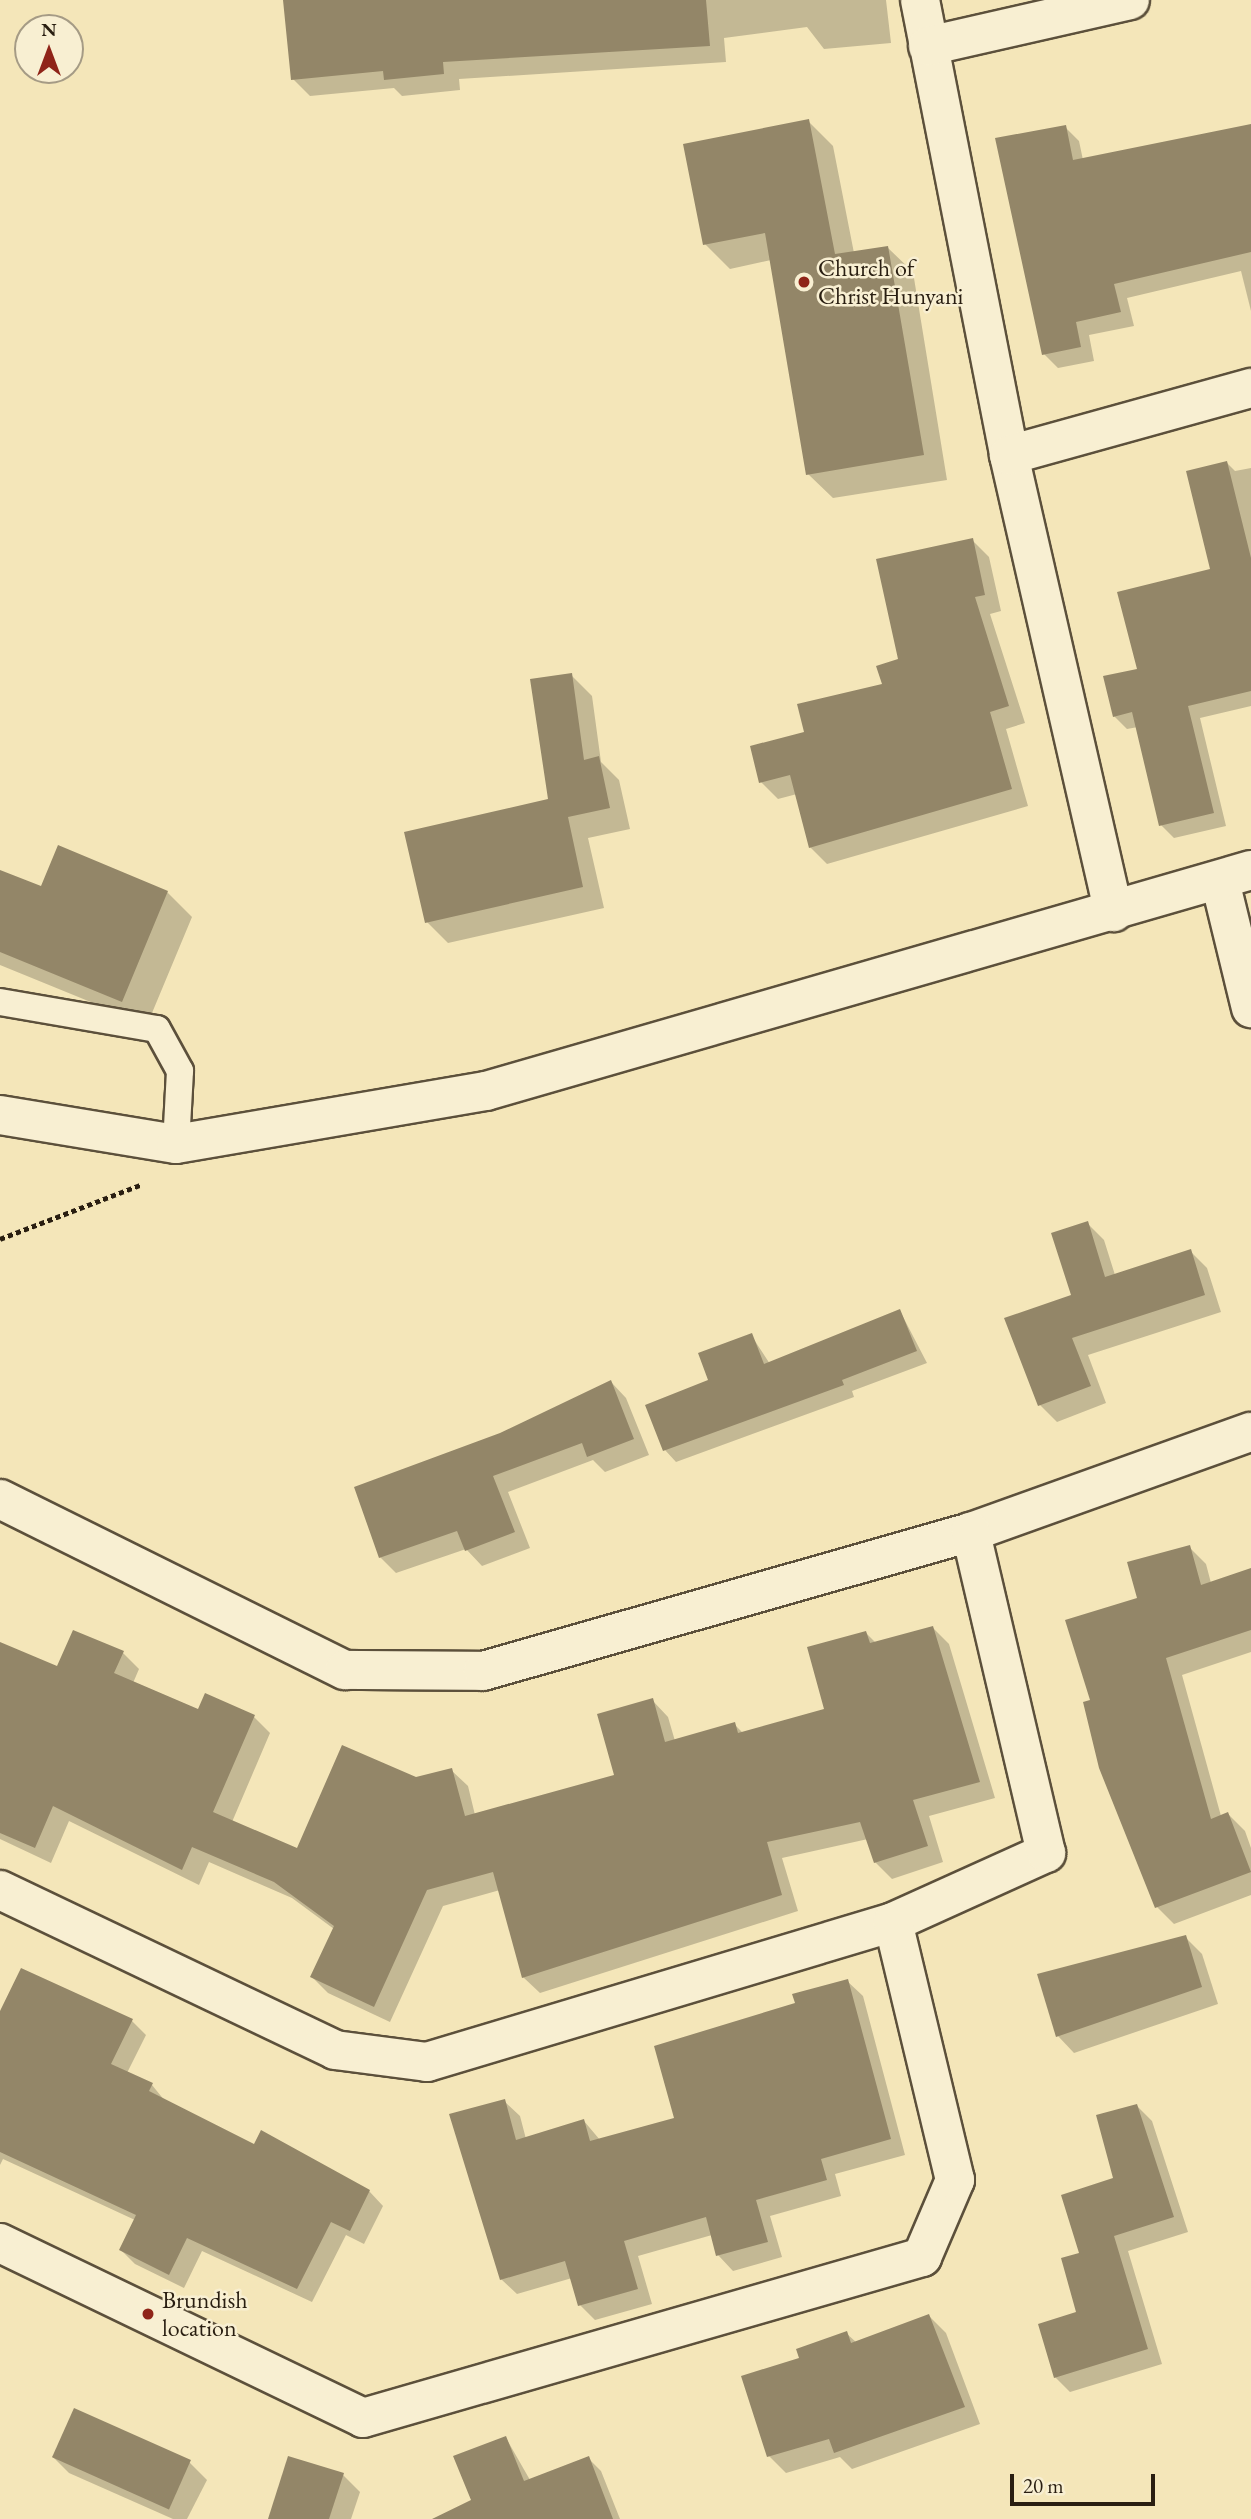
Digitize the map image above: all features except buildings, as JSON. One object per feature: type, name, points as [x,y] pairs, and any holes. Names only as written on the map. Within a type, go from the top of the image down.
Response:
[{"type":"street","points":[[920,0],[1009,455],[1114,912]]},
{"type":"street","points":[[928,46],[1130,0]]},
{"type":"street","points":[[1009,455],[1251,388]]},
{"type":"street","points":[[0,1115],[176,1144],[486,1091],[1236,876],[1251,1008]]},
{"type":"street","points":[[0,1500],[345,1670],[483,1671],[971,1532],[1251,1432]]},
{"type":"street","points":[[0,1890],[335,2050],[427,2062],[893,1922],[1046,1853],[971,1532]]},
{"type":"street","points":[[0,2243],[363,2418],[922,2257],[955,2180],[893,1922]]},
{"type":"lane","points":[[0,1002],[157,1029],[180,1071],[176,1144]]},
{"type":"path","points":[[0,1239],[144,1183],[176,1144]]},
{"type":"place","name":"Church of Christ Hunyani","points":[[804,282]]},
{"type":"place","name":"Brundish location","points":[[148,2314]]}]
